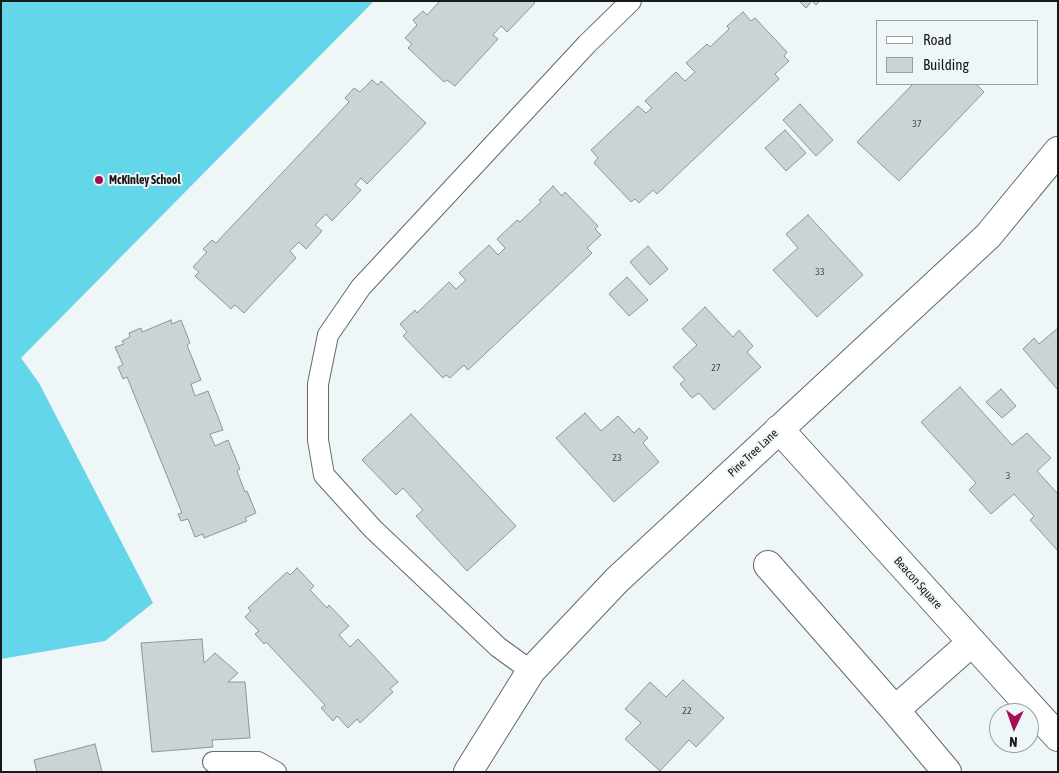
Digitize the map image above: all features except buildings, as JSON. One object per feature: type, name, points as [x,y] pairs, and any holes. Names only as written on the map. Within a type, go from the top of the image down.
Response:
[{"type":"street","name":"Pine Tree Lane","points":[[468,772],[531,671],[617,580],[988,236],[1058,151]]},
{"type":"street","name":"Beacon Square","points":[[779,429],[1058,737]]},
{"type":"street","points":[[768,565],[947,772]]},
{"type":"street","points":[[895,710],[972,642]]},
{"type":"lane","points":[[531,671],[498,647],[449,601],[373,529],[324,475],[318,440],[318,384],[328,335],[361,286],[580,51],[631,1]]},
{"type":"lane","points":[[213,762],[258,762],[276,772]]},
{"type":"shaded area","name":"McKinley School","points":[[1,1],[374,1],[21,358],[39,383],[153,603],[105,641],[1,659]]},
{"type":"place","name":"McKinley School","points":[[99,180]]}]
